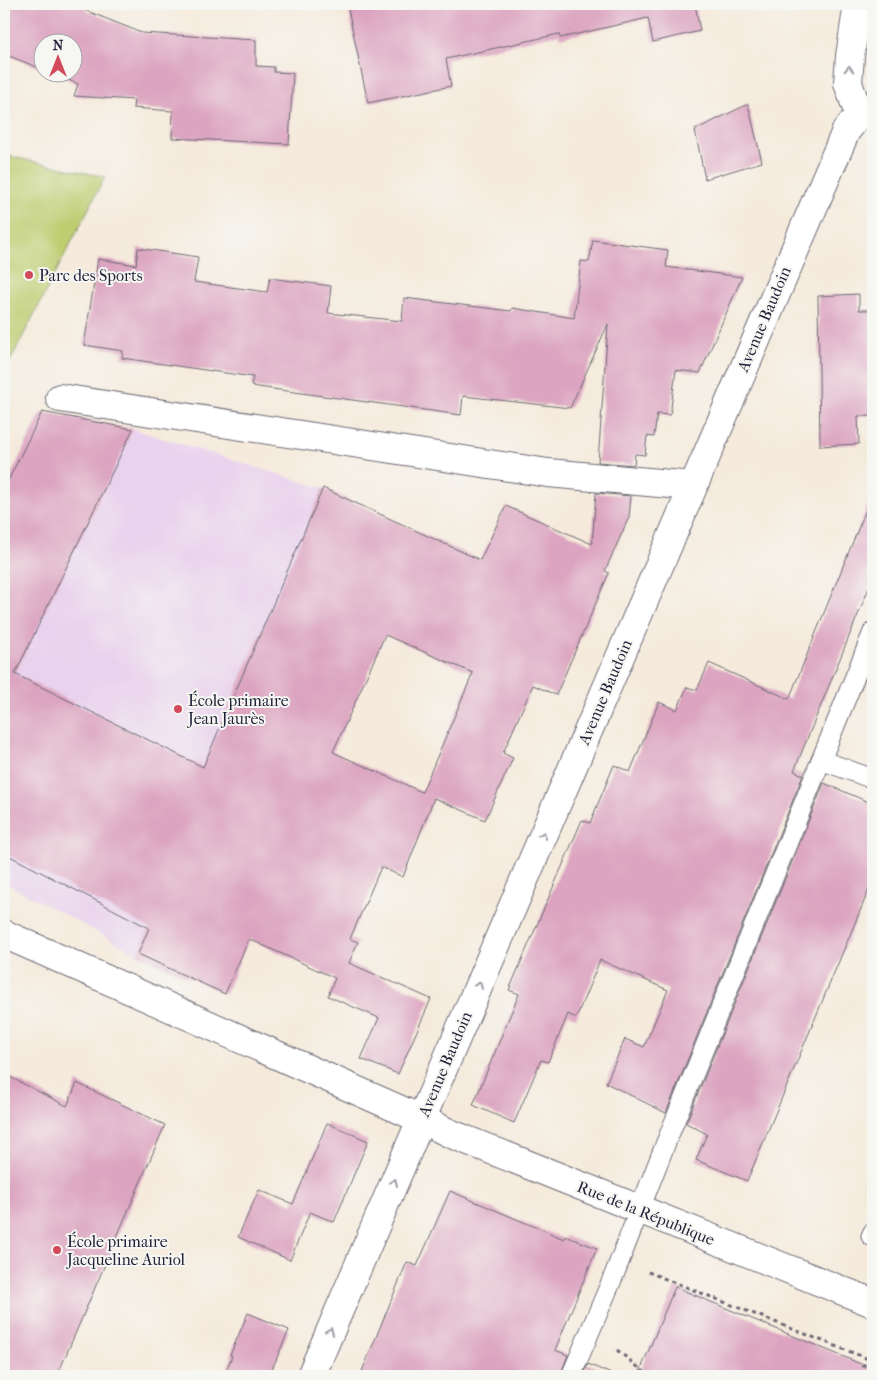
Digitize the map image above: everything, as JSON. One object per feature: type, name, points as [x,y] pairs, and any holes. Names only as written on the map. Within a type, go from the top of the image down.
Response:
[{"type":"street","name":"Avenue Baudoin","points":[[310,1376],[846,131],[866,118],[848,83],[858,4]]},
{"type":"street","points":[[60,398],[548,473],[693,486]]},
{"type":"street","name":"Rue de la République","points":[[4,934],[449,1133],[873,1303]]},
{"type":"lane","points":[[571,1376],[620,1261],[873,632]]},
{"type":"lane","points":[[822,760],[873,779]]},
{"type":"path","points":[[620,1261],[866,1358],[860,1376]]},
{"type":"path","points":[[592,1328],[649,1376]]},
{"type":"shaded area","name":"École primaire Jean Jaurès","points":[[42,412],[133,429],[323,488],[429,537],[225,994],[138,954],[4,882],[4,489]]},
{"type":"green space","name":"Parc des Sports","points":[[4,155],[105,177],[4,373]]},
{"type":"building","points":[[4,4],[90,4],[87,11],[142,33],[256,40],[256,66],[274,67],[274,72],[293,73],[289,144],[172,138],[173,111],[133,108],[134,100],[74,96],[78,84],[73,82],[82,82],[82,32],[32,32],[32,65],[4,54]]},
{"type":"building","points":[[347,4],[695,4],[700,31],[653,42],[648,18],[560,38],[559,34],[446,59],[451,86],[368,103]]},
{"type":"building","points":[[748,104],[762,162],[705,179],[695,130]]},
{"type":"building","points":[[593,240],[668,250],[666,267],[742,277],[700,373],[676,370],[670,415],[657,414],[654,437],[647,436],[645,455],[635,454],[634,465],[598,462],[608,324],[570,408],[463,396],[461,415],[251,386],[253,377],[122,358],[123,351],[84,345],[98,259],[136,265],[138,248],[198,257],[194,282],[267,292],[270,278],[331,286],[328,313],[402,321],[404,298],[511,311],[512,308],[574,318],[581,261],[589,262]]},
{"type":"building","points":[[859,294],[859,310],[873,310],[873,416],[858,416],[859,444],[820,446],[818,296]]},
{"type":"building","name":"École primaire Jean Jaurès","points":[[42,412],[133,429],[15,674],[203,767],[323,488],[480,560],[506,506],[592,544],[596,493],[631,496],[629,517],[605,571],[609,573],[556,695],[533,685],[503,753],[513,758],[485,820],[434,798],[403,877],[381,867],[350,939],[358,942],[349,963],[431,999],[398,1074],[361,1059],[379,1018],[328,996],[335,978],[249,939],[225,994],[138,954],[149,928],[4,853],[4,489]],"holes":[[[385,635],[473,673],[422,792],[333,752]]]},
{"type":"building","points":[[872,495],[873,578],[794,771],[803,775],[666,1113],[606,1083],[625,1039],[644,1047],[668,990],[600,960],[576,1018],[568,1014],[548,1062],[541,1060],[514,1123],[473,1105],[519,994],[509,990],[582,820],[590,823],[614,765],[630,772],[659,702],[677,710],[687,687],[697,690],[709,663],[789,699]]},
{"type":"building","points":[[824,783],[873,804],[873,880],[747,1181],[696,1160],[707,1134],[686,1123]]},
{"type":"building","name":"École primaire Jacqueline Auriol","points":[[4,1074],[67,1106],[77,1083],[165,1125],[57,1376],[4,1376]]},
{"type":"building","points":[[327,1123],[368,1141],[334,1222],[310,1212],[290,1260],[238,1237],[259,1190],[293,1204]]},
{"type":"building","points":[[450,1191],[564,1239],[565,1236],[597,1248],[555,1350],[568,1355],[560,1376],[360,1376],[407,1262],[417,1266]]},
{"type":"building","points":[[675,1287],[873,1369],[873,1376],[638,1376]]},
{"type":"building","points":[[248,1313],[289,1330],[269,1376],[224,1376],[232,1356],[230,1355]]},
{"type":"building","points":[[588,1364],[616,1376],[583,1376]]},
{"type":"place","name":"Parc des Sports","points":[[29,275]]},
{"type":"place","name":"École primaire Jean Jaurès","points":[[178,709]]},
{"type":"place","name":"École primaire Jacqueline Auriol","points":[[57,1250]]}]
